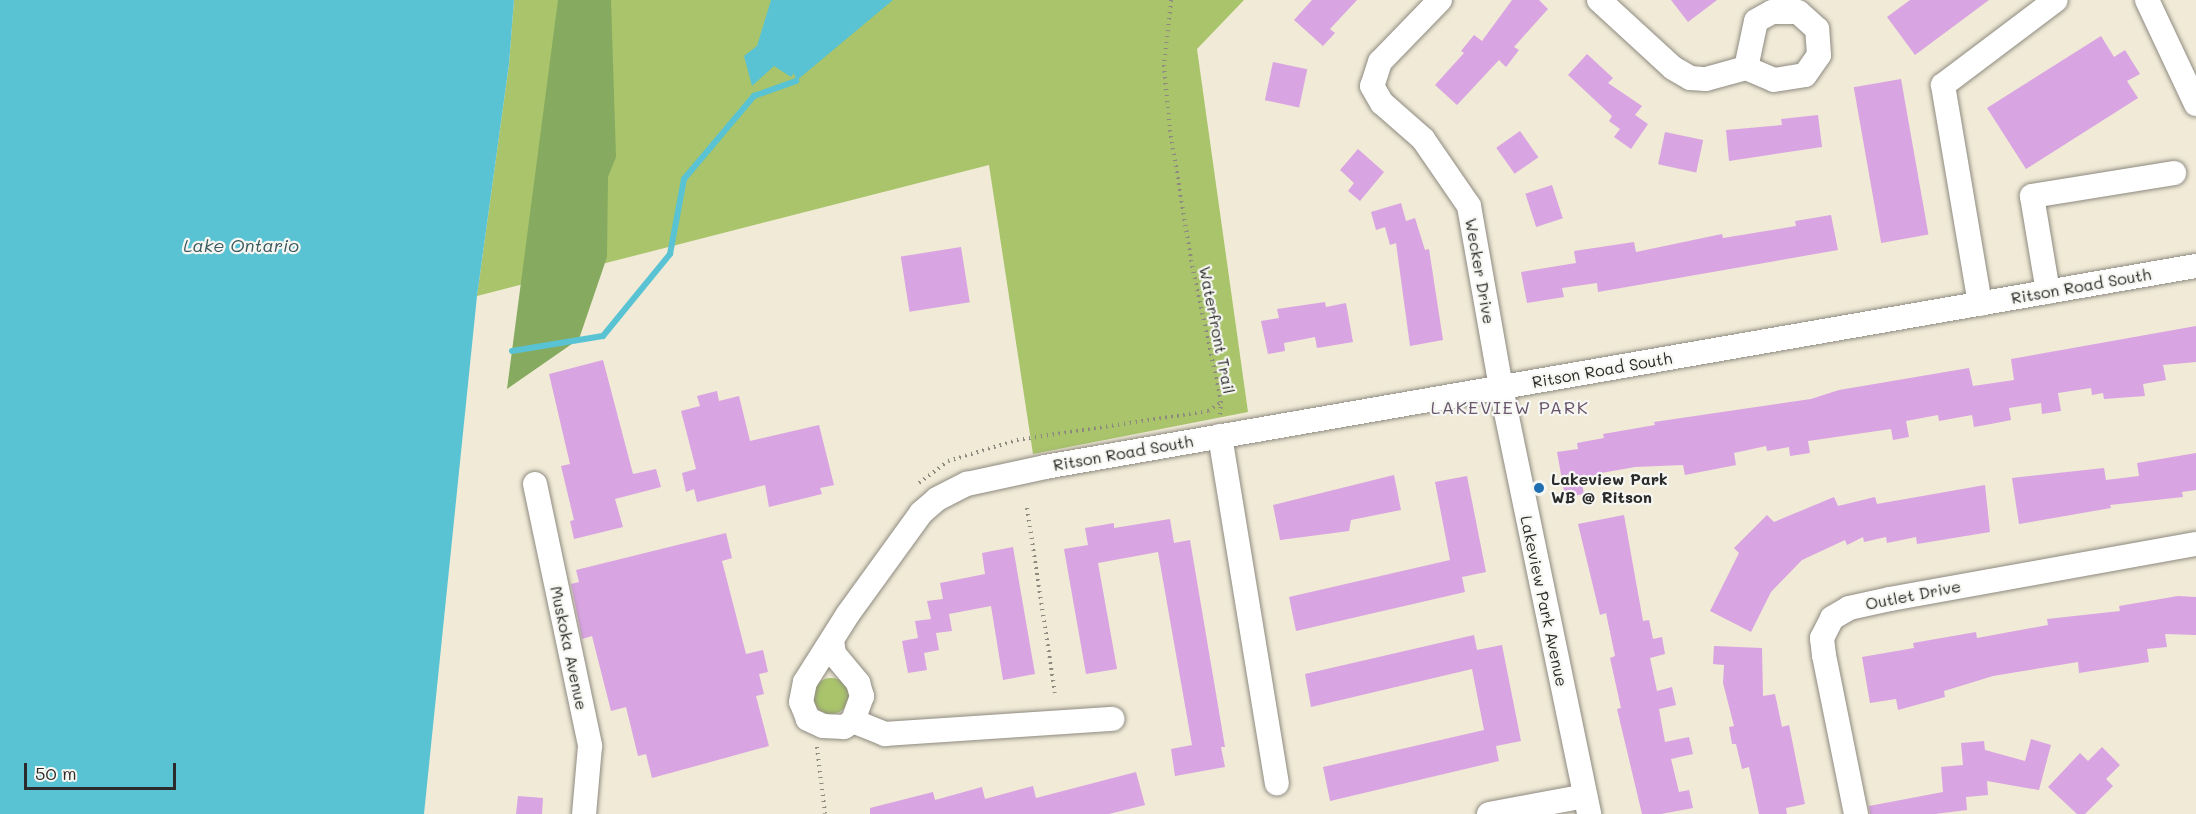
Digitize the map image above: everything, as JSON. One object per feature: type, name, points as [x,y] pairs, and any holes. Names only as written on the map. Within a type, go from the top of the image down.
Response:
[{"type":"street","name":"Wecker Drive","points":[[1440,0],[1380,62],[1371,86],[1382,103],[1424,139],[1469,207],[1501,388]]},
{"type":"street","points":[[1599,0],[1672,68],[1690,78],[1706,79],[1746,68]]},
{"type":"street","points":[[1980,304],[1943,85],[2056,0]]},
{"type":"street","points":[[2147,0],[2196,104]]},
{"type":"street","points":[[2048,292],[2032,196],[2174,173]]},
{"type":"street","name":"Ritson Road South","points":[[823,726],[803,712],[802,692],[832,640],[921,513],[952,491],[1045,467],[2196,266]]},
{"type":"street","name":"Lakeview Park Avenue","points":[[1501,388],[1587,805]]},
{"type":"street","points":[[1220,436],[1277,783]]},
{"type":"street","name":"Muskoka Avenue","points":[[535,484],[590,746],[584,814]]},
{"type":"street","name":"Outlet Drive","points":[[1856,814],[1824,655],[1822,638],[1832,618],[1849,608],[1879,601],[2196,544]]},
{"type":"street","points":[[823,726],[844,727],[853,721],[860,709],[860,690],[834,654],[832,640]]},
{"type":"street","points":[[853,721],[885,734],[1113,719]]},
{"type":"street","points":[[1489,814],[1587,805]]},
{"type":"path","name":"Waterfront Trail","points":[[912,493],[933,468],[1017,440],[1208,411],[1221,401],[1191,260],[1170,130],[1164,64],[1171,0]]},
{"type":"path","points":[[1027,508],[1055,693]]},
{"type":"path","points":[[823,726],[817,742],[825,814]]},
{"type":"green space","points":[[514,0],[1244,0],[1197,49],[1248,412],[1033,454],[989,165],[477,296],[509,64]]},
{"type":"green space","points":[[558,0],[611,0],[616,157],[608,177],[607,257],[579,339],[507,389]]},
{"type":"green space","points":[[831,678],[844,683],[849,696],[844,709],[831,714],[818,709],[813,696],[818,683]]},
{"type":"water","name":"Lake Ontario","points":[[0,0],[514,0],[509,64],[477,296],[424,814],[0,814]]},
{"type":"water","points":[[771,0],[893,0],[796,81],[794,73],[791,77],[774,66],[752,86],[744,56],[757,46]]},
{"type":"building","points":[[1312,0],[1357,0],[1330,29],[1335,33],[1323,46],[1294,20]]},
{"type":"building","points":[[1512,0],[1539,0],[1548,9],[1514,47],[1519,50],[1506,67],[1499,60],[1457,105],[1435,85],[1464,53],[1461,51],[1474,35],[1482,41]]},
{"type":"building","points":[[1671,0],[1717,0],[1688,22]]},
{"type":"building","points":[[1910,0],[1989,0],[1915,55],[1887,17]]},
{"type":"building","points":[[2101,36],[2114,57],[2125,50],[2140,74],[2127,81],[2138,98],[2026,169],[1987,108]]},
{"type":"building","points":[[1587,54],[1613,78],[1608,83],[1642,106],[1635,115],[1648,124],[1631,149],[1614,137],[1620,129],[1609,121],[1612,116],[1568,75]]},
{"type":"building","points":[[1273,62],[1307,69],[1299,107],[1265,100]]},
{"type":"building","points":[[1901,79],[1928,235],[1881,243],[1854,87]]},
{"type":"building","points":[[1818,115],[1822,147],[1729,161],[1726,130],[1782,125],[1781,119]]},
{"type":"building","points":[[1520,131],[1538,157],[1515,174],[1496,148]]},
{"type":"building","points":[[1665,132],[1703,140],[1696,172],[1658,164]]},
{"type":"building","points":[[1358,149],[1384,172],[1360,201],[1348,191],[1354,183],[1340,170]]},
{"type":"building","points":[[1552,185],[1563,218],[1536,227],[1525,194]]},
{"type":"building","points":[[1401,203],[1406,221],[1415,218],[1425,250],[1429,249],[1443,340],[1410,346],[1396,243],[1390,245],[1385,227],[1376,230],[1371,212]]},
{"type":"building","points":[[1831,215],[1838,250],[1598,292],[1597,283],[1562,288],[1564,297],[1527,303],[1521,272],[1576,263],[1574,251],[1634,242],[1636,252],[1722,234],[1723,238],[1796,226],[1795,221]]},
{"type":"building","points":[[961,247],[970,302],[910,312],[901,257]]},
{"type":"building","points":[[1325,302],[1326,307],[1346,303],[1353,342],[1317,348],[1315,337],[1284,343],[1285,351],[1268,354],[1261,321],[1279,318],[1277,309]]},
{"type":"building","points":[[2196,326],[2196,362],[2163,365],[2166,380],[2143,384],[2145,396],[2104,399],[2103,393],[2092,395],[2091,388],[2058,393],[2061,411],[2042,414],[2041,403],[2009,408],[2011,420],[1974,427],[1972,415],[1939,421],[1938,415],[1906,421],[1909,437],[1893,440],[1891,429],[1808,441],[1810,453],[1790,456],[1789,447],[1767,451],[1766,446],[1734,453],[1736,465],[1685,475],[1683,465],[1635,467],[1601,473],[1602,480],[1582,483],[1584,494],[1565,497],[1557,452],[1578,449],[1577,443],[1604,438],[1603,434],[1655,425],[1654,422],[1811,399],[1839,390],[1969,368],[1973,386],[2014,380],[2011,359]]},
{"type":"building","points":[[603,360],[633,474],[656,469],[661,487],[615,499],[623,527],[574,539],[570,521],[574,520],[561,466],[570,464],[549,374]]},
{"type":"building","points":[[717,391],[719,401],[739,396],[750,441],[819,425],[834,485],[820,488],[822,494],[769,507],[765,485],[697,502],[694,489],[686,492],[682,473],[696,469],[681,411],[700,406],[697,396]]},
{"type":"building","points":[[2196,453],[2196,490],[2182,492],[2183,497],[2110,505],[2111,508],[2019,524],[2012,478],[2104,468],[2106,480],[2139,476],[2137,463]]},
{"type":"building","points":[[1394,475],[1401,510],[1351,520],[1349,531],[1280,540],[1273,505]]},
{"type":"building","points":[[1467,476],[1486,572],[1462,577],[1465,592],[1296,631],[1289,597],[1450,560],[1435,482]]},
{"type":"building","points":[[1985,485],[1990,532],[1917,544],[1916,537],[1887,543],[1886,537],[1864,542],[1863,537],[1847,545],[1845,540],[1802,560],[1771,592],[1751,632],[1710,611],[1739,553],[1734,548],[1767,515],[1774,522],[1834,497],[1838,506],[1875,497],[1877,504]]},
{"type":"building","points":[[1624,515],[1643,621],[1649,620],[1653,639],[1662,637],[1665,654],[1650,658],[1657,691],[1672,687],[1676,705],[1659,709],[1665,742],[1689,737],[1693,754],[1671,759],[1679,792],[1689,790],[1693,808],[1661,814],[1642,814],[1617,709],[1621,708],[1610,658],[1615,656],[1606,613],[1600,615],[1578,524]]},
{"type":"building","points":[[1170,519],[1174,543],[1190,540],[1225,747],[1221,747],[1225,767],[1175,776],[1171,749],[1192,745],[1158,552],[1098,563],[1117,669],[1086,674],[1064,549],[1088,545],[1085,528],[1114,523],[1114,528]]},
{"type":"building","points":[[726,533],[732,558],[722,561],[746,654],[763,650],[768,672],[759,674],[764,694],[756,696],[769,746],[652,778],[646,754],[638,756],[626,707],[611,711],[592,636],[582,639],[571,584],[579,582],[576,570]]},
{"type":"building","points":[[1013,547],[1035,674],[1003,680],[991,606],[949,614],[952,631],[936,633],[939,650],[924,653],[927,670],[908,673],[902,641],[918,638],[915,621],[931,619],[927,601],[943,599],[940,583],[985,574],[982,553]]},
{"type":"building","points":[[2178,596],[2196,597],[2196,635],[2165,634],[2167,647],[2147,649],[2149,662],[2079,673],[2078,662],[1993,676],[1944,691],[1945,697],[1898,710],[1896,699],[1870,703],[1862,657],[1914,648],[1913,643],[1976,632],[1977,638],[2048,625],[2047,619],[2120,611],[2119,606]]},
{"type":"building","points":[[1474,635],[1477,650],[1502,645],[1521,741],[1496,746],[1499,761],[1330,801],[1323,767],[1484,730],[1472,669],[1311,707],[1305,674]]},
{"type":"building","points":[[1714,646],[1762,648],[1763,696],[1775,694],[1782,727],[1789,725],[1805,804],[1786,808],[1787,814],[1759,814],[1749,767],[1742,769],[1736,744],[1732,744],[1729,727],[1734,726],[1723,683],[1724,665],[1713,664]]},
{"type":"building","points":[[2031,739],[2051,745],[2039,790],[1987,781],[1988,795],[1966,797],[1967,810],[1935,814],[1870,814],[1869,806],[1943,792],[1941,767],[1963,765],[1961,743],[1984,741],[1985,750],[2025,761]]},
{"type":"building","points":[[2102,747],[2120,765],[2106,779],[2113,786],[2085,814],[2077,814],[2048,787],[2080,753],[2088,761]]},
{"type":"building","points":[[1136,772],[1145,805],[1109,814],[870,814],[870,808],[933,792],[935,800],[982,787],[985,799],[1033,786],[1036,798]]},
{"type":"building","points":[[518,796],[543,798],[542,814],[516,814]]},
{"type":"waterway","points":[[512,351],[603,336],[670,254],[684,179],[754,96],[796,81]]},
{"type":"place","name":"Lakeview Park WB @ Ritson","points":[[1539,488]]},
{"type":"district","name":"LAKEVIEW PARK","points":[[1510,407]]}]
